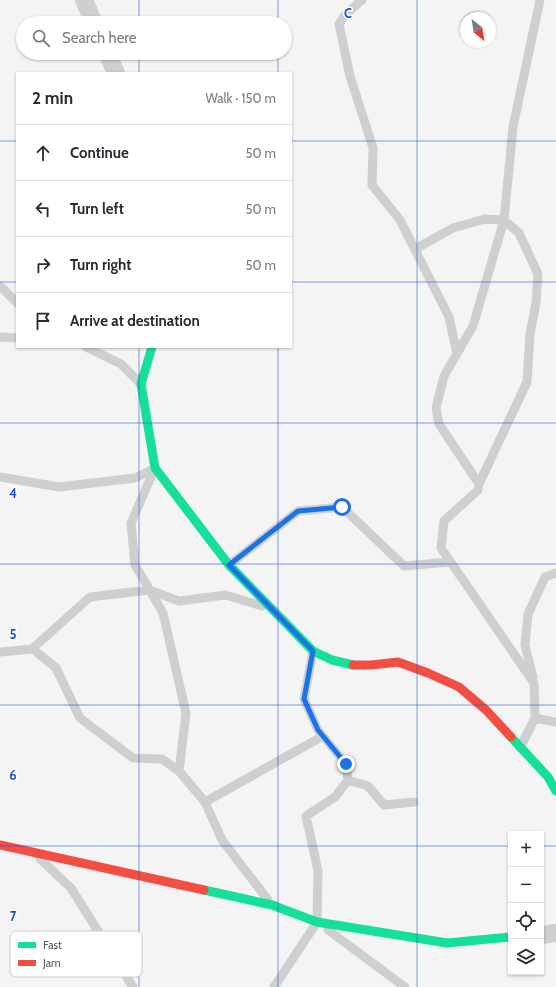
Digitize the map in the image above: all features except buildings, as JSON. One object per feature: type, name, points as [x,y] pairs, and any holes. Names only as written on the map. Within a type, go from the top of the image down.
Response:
[{"type":"street","points":[[84,0],[91,16]]},
{"type":"street","points":[[110,60],[116,72]]},
{"type":"street","points":[[152,348],[141,384],[155,468],[229,565],[313,651],[332,660],[352,666],[398,662],[428,672],[459,688],[486,710],[548,777],[556,791]]},
{"type":"street","points":[[0,845],[272,905],[317,922],[447,943],[508,937]]},
{"type":"street","points":[[544,934],[556,933]]},
{"type":"lane","points":[[362,0],[345,15],[339,24],[350,76],[372,148],[372,186],[400,220],[449,316],[457,354]]},
{"type":"lane","points":[[479,484],[439,424],[436,408],[444,376],[474,326],[504,220],[514,127],[540,0]]},
{"type":"lane","points":[[415,249],[453,228],[485,219],[504,220],[519,233],[538,274],[536,303],[530,334],[527,382],[479,484],[478,490],[444,520],[441,548],[534,683]]},
{"type":"lane","points":[[0,286],[16,302]]},
{"type":"lane","points":[[0,337],[16,338]]},
{"type":"lane","points":[[88,348],[121,364],[141,384]]},
{"type":"lane","points":[[0,477],[59,487],[135,478],[155,468]]},
{"type":"lane","points":[[155,468],[131,523],[135,565],[163,613],[186,713],[179,771]]},
{"type":"lane","points":[[229,565],[298,511],[342,507],[404,566],[450,562]]},
{"type":"lane","points":[[520,748],[535,718],[534,683],[524,645],[528,614],[545,578],[556,573]]},
{"type":"lane","points":[[32,649],[90,597],[149,590],[178,601],[226,595],[273,609]]},
{"type":"lane","points":[[0,652],[34,649],[56,668],[80,718],[133,758],[162,759],[179,771],[205,802],[222,840],[272,905]]},
{"type":"lane","points":[[274,987],[317,922],[318,871],[306,816],[335,797],[348,780],[346,764],[318,730],[304,699],[313,651]]},
{"type":"lane","points":[[535,718],[556,722]]},
{"type":"lane","points":[[205,802],[323,736]]},
{"type":"lane","points":[[348,780],[368,786],[384,806],[414,802]]},
{"type":"lane","points":[[32,852],[71,888],[98,931]]},
{"type":"lane","points":[[317,922],[405,987]]},
{"type":"lane","points":[[127,977],[133,987]]},
{"type":"traffic: fast","points":[[152,348],[141,384],[155,468],[229,565],[313,651],[332,660],[353,665]]},
{"type":"traffic: fast","points":[[511,737],[548,777],[556,791]]},
{"type":"traffic: fast","points":[[204,890],[272,905],[317,922],[447,943],[508,937]]},
{"type":"traffic: jam","points":[[353,665],[398,662],[459,687],[486,710],[511,737]]},
{"type":"traffic: jam","points":[[0,845],[204,890]]},
{"type":"route","points":[[342,507],[298,511],[229,565],[313,651],[304,699],[318,730],[346,764]]}]
